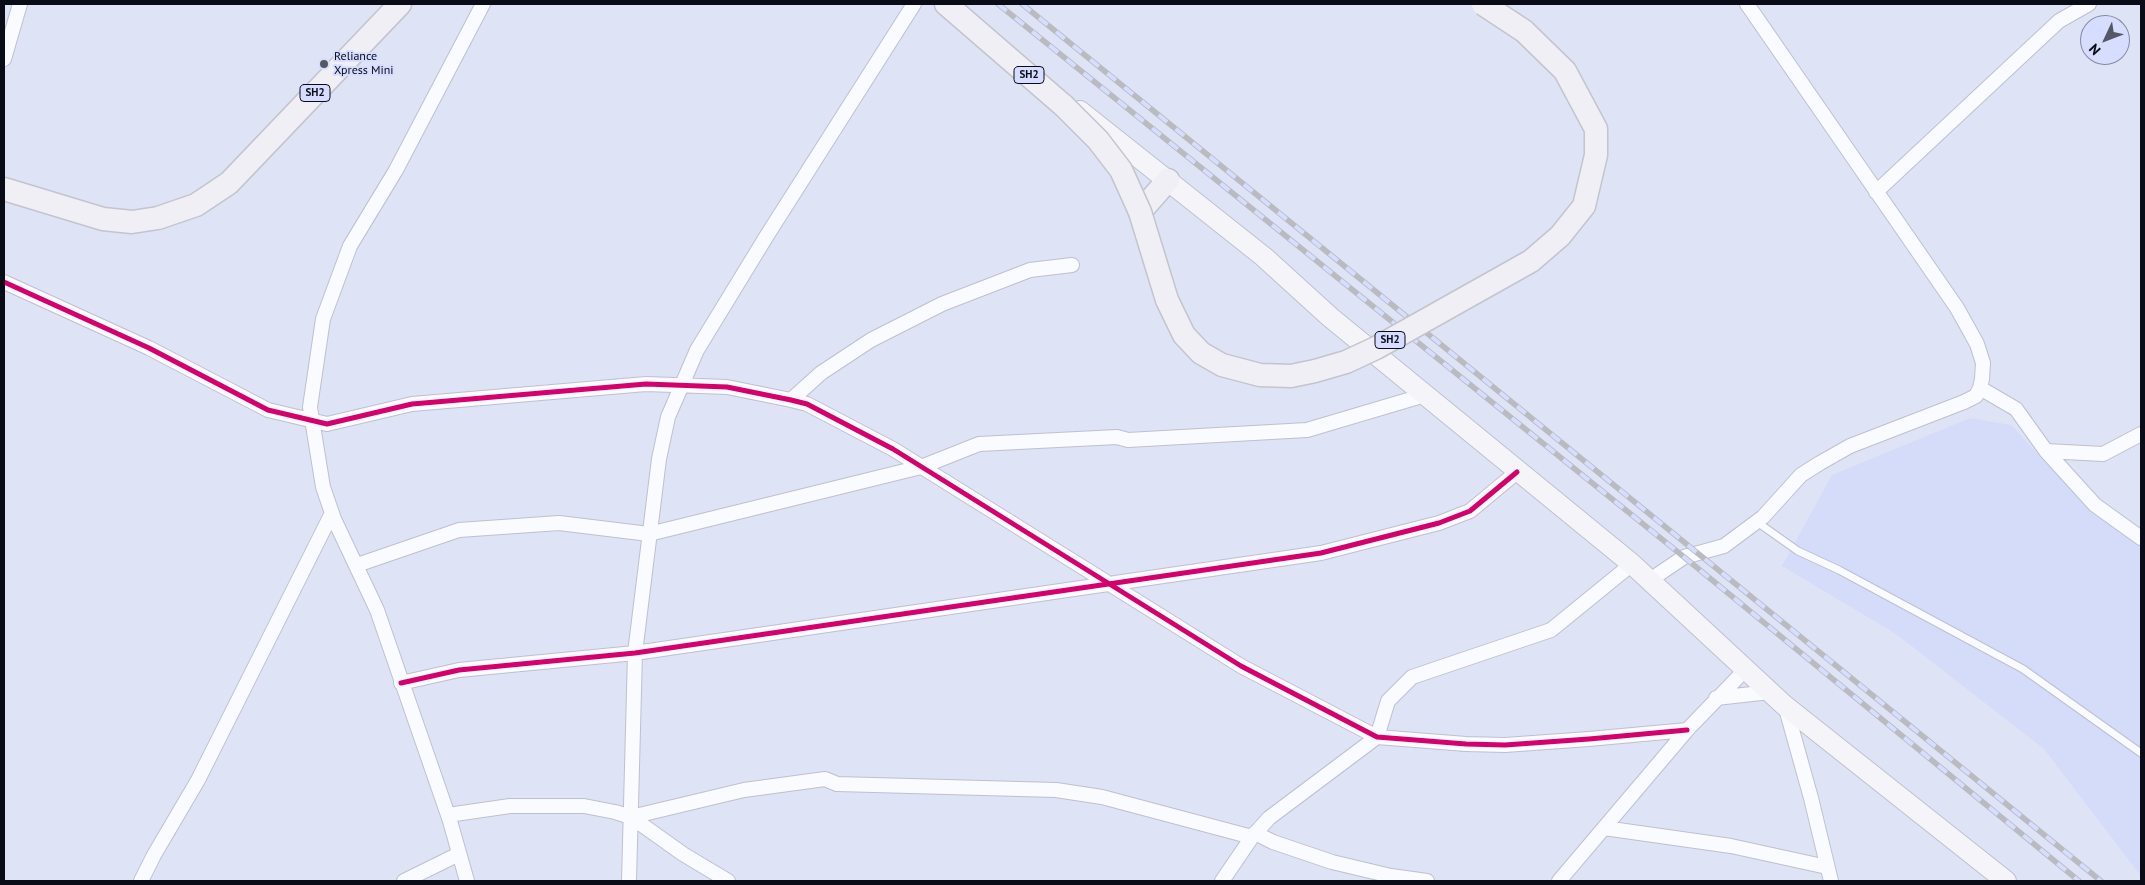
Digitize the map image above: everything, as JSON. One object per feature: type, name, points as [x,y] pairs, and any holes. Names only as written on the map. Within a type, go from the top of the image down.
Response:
[{"type":"main road","name":"SH2","points":[[4,189],[103,219],[132,222],[158,218],[196,205],[229,183],[400,4]]},
{"type":"main road","name":"SH2","points":[[946,4],[1064,106],[1098,140],[1121,170],[1140,212],[1167,300],[1184,335],[1200,353],[1222,365],[1260,376],[1290,376],[1346,362],[1376,348],[1531,260],[1560,236],[1584,206],[1596,155],[1596,129],[1565,71],[1524,31],[1483,4]]},
{"type":"main road","points":[[994,44],[1264,257],[1330,317],[1632,564],[1777,698],[2006,881]]},
{"type":"main road","points":[[1140,212],[1168,180]]},
{"type":"street","points":[[4,59],[20,4]]},
{"type":"street","points":[[467,881],[448,815],[377,610],[332,513],[323,487],[310,407],[323,319],[346,255],[396,170],[483,4]]},
{"type":"street","points":[[629,881],[635,653],[659,459],[668,416],[697,350],[766,237],[914,4]]},
{"type":"street","points":[[1650,580],[1684,557],[1724,546],[1757,522],[1801,475],[1820,463],[1850,446],[1964,402],[1976,396],[1980,388],[1982,363],[1977,344],[1957,308],[1747,4]]},
{"type":"street","points":[[1876,192],[2059,21],[2089,4]]},
{"type":"street","points":[[791,400],[821,373],[871,340],[942,304],[1030,270],[1072,265]]},
{"type":"street","points":[[4,282],[149,348],[268,410],[327,424],[412,404],[646,384],[727,387],[807,404],[893,449],[1240,666],[1377,737],[1505,745],[1589,740],[1687,730]]},
{"type":"street","points":[[1980,388],[2016,409],[2046,451],[2095,505],[2141,538]]},
{"type":"street","points":[[357,565],[459,530],[559,523],[649,534],[921,466],[979,444],[1116,437],[1128,440],[1307,430],[1425,395]]},
{"type":"street","points":[[2046,451],[2103,454],[2141,434]]},
{"type":"street","points":[[401,682],[459,670],[635,653],[1321,554],[1440,524],[1470,511],[1518,472]]},
{"type":"street","points":[[141,881],[198,780],[332,513]]},
{"type":"street","points":[[1222,881],[1254,835],[1269,818],[1377,737],[1388,701],[1412,677],[1551,630],[1632,564]]},
{"type":"street","points":[[1560,881],[1687,730],[1746,669]]},
{"type":"street","points":[[1716,698],[1777,698],[1811,798],[1831,881]]},
{"type":"street","points":[[631,817],[744,790],[825,779],[837,784],[1056,790],[1102,798],[1254,835],[1332,862],[1391,876],[1427,881]]},
{"type":"street","points":[[448,815],[510,806],[553,805],[584,806],[631,817],[683,854],[728,881]]},
{"type":"street","points":[[1604,828],[1731,846],[1827,867]]},
{"type":"street","points":[[404,881],[459,854]]},
{"type":"lane","points":[[1757,522],[1798,551],[1838,570],[2022,670],[2141,753]]},
{"type":"shaded area","points":[[1970,418],[2011,425],[2088,508],[2141,547],[2141,876],[2044,749],[1896,634],[1782,566],[1832,475]]},
{"type":"railway","points":[[998,4],[1684,557],[2079,881]]},
{"type":"railway","points":[[1022,4],[2101,881]]},
{"type":"cycle path","points":[[4,282],[149,348],[268,410],[327,424],[412,404],[646,384],[727,387],[807,404],[893,449],[1241,666],[1377,737],[1505,745],[1687,730]]},
{"type":"cycle path","points":[[401,683],[459,670],[635,653],[1321,553],[1439,523],[1470,511],[1517,472]]},
{"type":"place","name":"Reliance Xpress Mini","points":[[324,64]]}]
